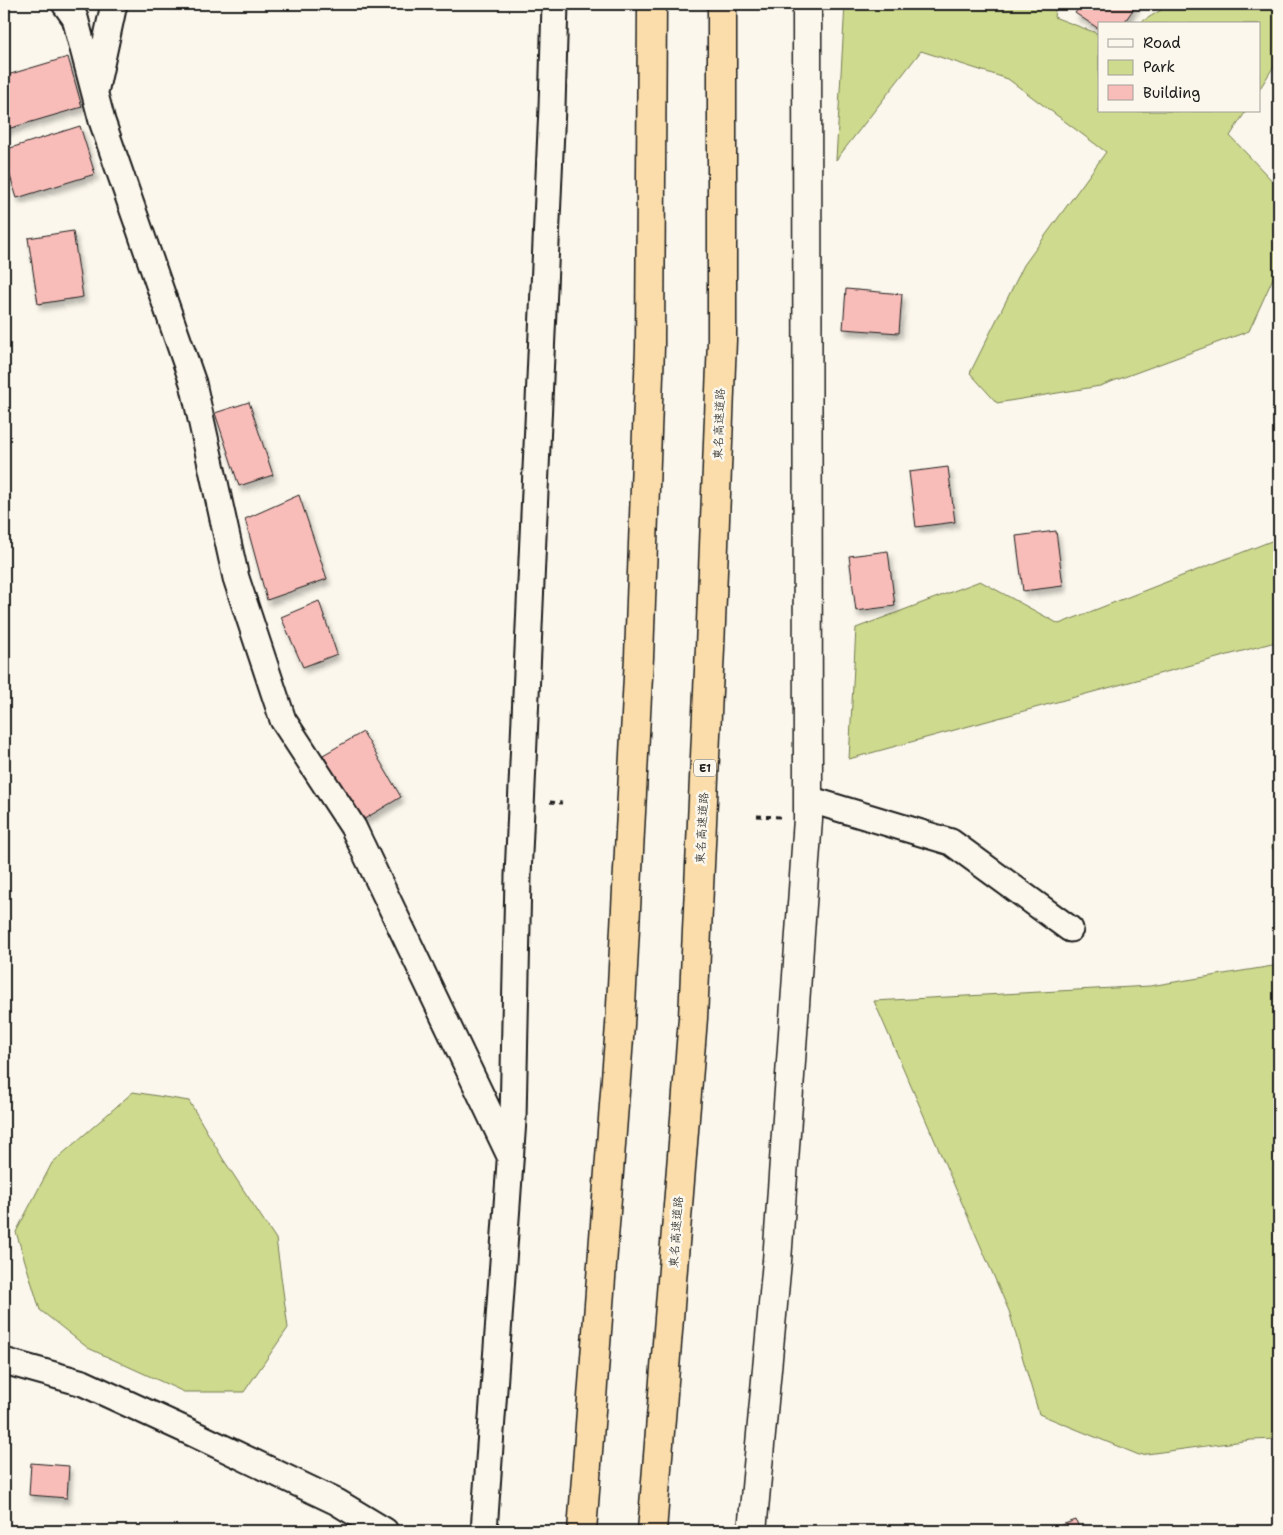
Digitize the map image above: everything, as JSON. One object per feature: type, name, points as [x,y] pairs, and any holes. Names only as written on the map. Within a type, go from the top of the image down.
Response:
[{"type":"highway","points":[[582,1531],[620,1025],[639,656],[650,347],[652,4]]},
{"type":"highway","name":"東名高速道路","points":[[652,1531],[693,1018],[710,648],[722,340],[722,4]]},
{"type":"street","points":[[65,4],[75,18],[102,121],[193,383],[236,578],[283,720],[353,827],[511,1157]]},
{"type":"street","points":[[95,93],[114,4]]},
{"type":"street","points":[[484,1531],[514,1120],[518,876],[555,4]]},
{"type":"street","points":[[752,1531],[778,1261],[807,829],[808,4]]},
{"type":"street","points":[[808,799],[951,842],[1070,929]]},
{"type":"street","points":[[4,1361],[83,1383],[192,1432],[337,1502],[385,1531]]},
{"type":"green space","points":[[845,4],[1056,4],[1054,17],[1098,34],[1098,112],[1245,112],[1230,136],[1279,188],[1279,265],[1249,331],[1100,386],[997,403],[970,373],[1024,265],[1106,152],[1008,79],[921,51],[836,160]]},
{"type":"green space","points":[[1171,4],[1279,4],[1279,58],[1260,88],[1260,22],[1141,22]]},
{"type":"green space","points":[[1279,538],[1279,641],[849,759],[856,628],[980,581],[1059,624]]},
{"type":"green space","points":[[1279,779],[1279,858],[1272,848]]},
{"type":"green space","points":[[1279,965],[1279,1439],[1251,1440],[1139,1455],[1039,1414],[1009,1311],[874,1001],[1150,986]]},
{"type":"green space","points":[[133,1092],[189,1101],[223,1159],[276,1239],[288,1328],[244,1392],[184,1392],[88,1348],[40,1310],[16,1232],[52,1163]]},
{"type":"building","points":[[1082,4],[1137,4],[1124,22],[1098,22],[1098,28],[1075,13]]},
{"type":"building","points":[[68,57],[82,107],[4,130],[4,76]]},
{"type":"building","points":[[80,126],[95,174],[17,198],[4,157],[4,150]]},
{"type":"building","points":[[73,231],[83,297],[38,304],[28,238]]},
{"type":"building","points":[[846,289],[902,294],[899,333],[843,329]]},
{"type":"building","points":[[249,402],[273,475],[239,486],[215,413]]},
{"type":"building","points":[[948,467],[955,522],[916,527],[909,472]]},
{"type":"building","points":[[299,495],[327,579],[267,600],[245,519]]},
{"type":"building","points":[[1056,531],[1063,586],[1023,591],[1016,536]]},
{"type":"building","points":[[888,551],[895,606],[856,611],[849,556]]},
{"type":"building","points":[[319,601],[337,654],[303,667],[281,617]]},
{"type":"building","points":[[363,732],[401,797],[361,821],[323,755]]},
{"type":"building","points":[[31,1463],[69,1466],[67,1498],[29,1495]]},
{"type":"building","points":[[1076,1520],[1080,1531],[1044,1531]]}]
